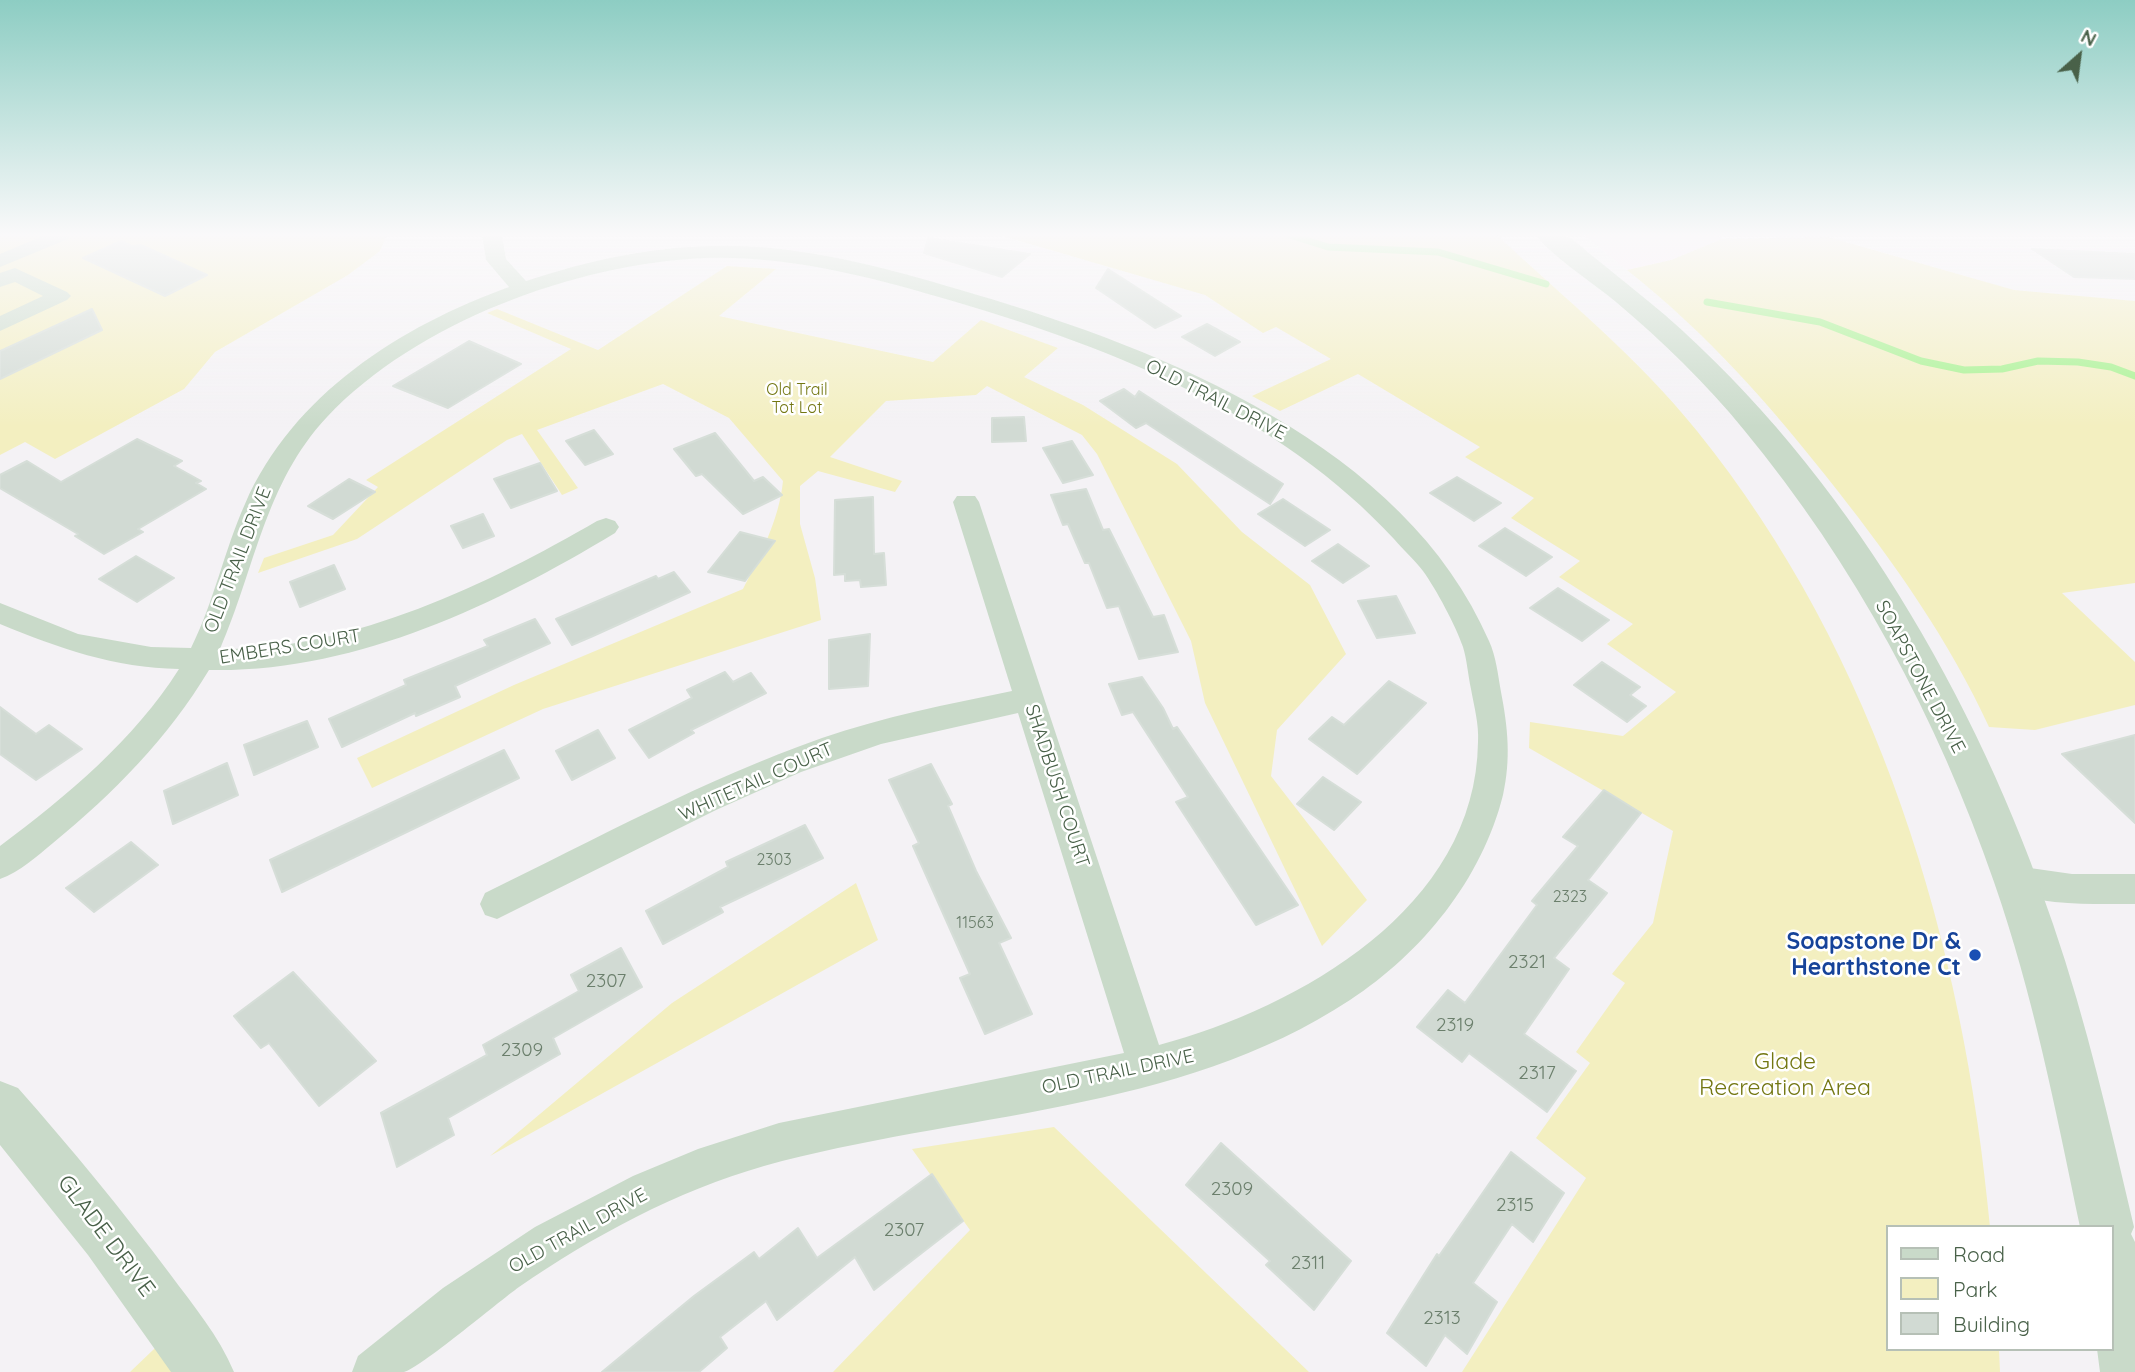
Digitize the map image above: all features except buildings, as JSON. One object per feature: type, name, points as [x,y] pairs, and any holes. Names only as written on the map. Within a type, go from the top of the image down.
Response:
[{"type":"street","points":[[0,324],[54,299]]},
{"type":"street","name":"OLD TRAIL DRIVE","points":[[0,865],[90,791],[138,743],[199,661],[260,496],[277,464],[302,430],[328,403],[395,351],[447,322],[502,299]]},
{"type":"street","name":"OLD TRAIL DRIVE","points":[[374,1372],[408,1342],[503,1273],[595,1218],[683,1175],[755,1149],[916,1113],[1148,1069],[1220,1049],[1289,1018],[1346,983],[1402,936],[1439,895],[1469,846],[1487,798],[1494,751],[1493,708],[1486,668],[1474,634],[1449,590],[1418,548],[1382,509],[1344,474],[1262,419],[1080,335],[971,299]]},
{"type":"street","name":"SOAPSTONE DRIVE","points":[[1629,299],[1682,346],[1756,425],[1807,489],[1853,555],[1900,632],[1946,720],[2016,881],[2077,1087],[2107,1225]]},
{"type":"street","name":"SHADBUSH COURT","points":[[966,502],[1148,1069]]},
{"type":"street","name":"EMBERS COURT","points":[[0,613],[34,631],[80,646],[127,656],[199,661],[258,656],[327,645],[447,610],[508,584],[563,555],[606,527]]},
{"type":"street","name":"WHITETAIL COURT","points":[[498,904],[758,777],[822,751],[906,725],[1029,699]]},
{"type":"street","points":[[2016,881],[2072,890],[2135,889]]},
{"type":"street","name":"GLADE DRIVE","points":[[0,1106],[61,1175],[176,1328],[205,1372]]},
{"type":"street","points":[[2114,1267],[2129,1372]]},
{"type":"green space","points":[[0,299],[306,299],[215,352],[184,389],[55,459],[25,442],[0,455]]},
{"type":"green space","name":"Old Trail Tot Lot","points":[[676,299],[740,299],[719,316],[933,362],[981,320],[1058,348],[1024,377],[1083,405],[1177,464],[1242,532],[1310,585],[1346,654],[1277,730],[1271,776],[1367,900],[1322,946],[1205,703],[1191,641],[1097,454],[1082,435],[987,386],[976,395],[886,401],[830,457],[902,481],[895,492],[818,471],[800,486],[800,524],[815,578],[821,620],[543,709],[372,788],[357,758],[514,685],[743,589],[773,523],[783,481],[729,418],[663,384],[537,430],[578,488],[562,495],[522,434],[507,440],[357,539],[258,573],[264,558],[333,535],[378,487],[366,480],[571,349],[487,313],[497,309],[598,350]]},
{"type":"green space","name":"Glade Recreation Area","points":[[1211,299],[1567,299],[1626,353],[1674,404],[1697,431],[1760,518],[1815,610],[1862,707],[1902,807],[1934,910],[1959,1015],[1977,1121],[1990,1225],[1886,1225],[1886,1351],[1999,1351],[2000,1372],[1462,1372],[1586,1178],[1536,1138],[1590,1063],[1576,1052],[1625,983],[1612,974],[1653,923],[1673,831],[1529,748],[1530,722],[1623,736],[1676,692],[1607,644],[1633,624],[1559,577],[1580,561],[1511,518],[1534,498],[1465,457],[1480,447],[1358,374],[1280,411],[1252,396],[1331,359],[1276,327],[1263,333]]},
{"type":"green space","points":[[1662,299],[2135,301],[2135,583],[2062,593],[2135,662],[2135,705],[2035,730],[1989,727],[1939,633],[1880,546],[1788,430],[1738,373]]},
{"type":"green space","points":[[856,883],[878,940],[490,1156],[672,1003]]},
{"type":"green space","points":[[1054,1127],[1309,1372],[833,1372],[970,1230],[912,1149]]},
{"type":"green space","points":[[176,1328],[201,1372],[130,1372]]},
{"type":"waterway","points":[[1707,302],[1820,322],[1921,361],[1964,370],[2002,369],[2038,361],[2078,362],[2111,367],[2135,376]]},
{"type":"place","name":"Soapstone Dr & Hearthstone Ct","points":[[1975,955]]}]
